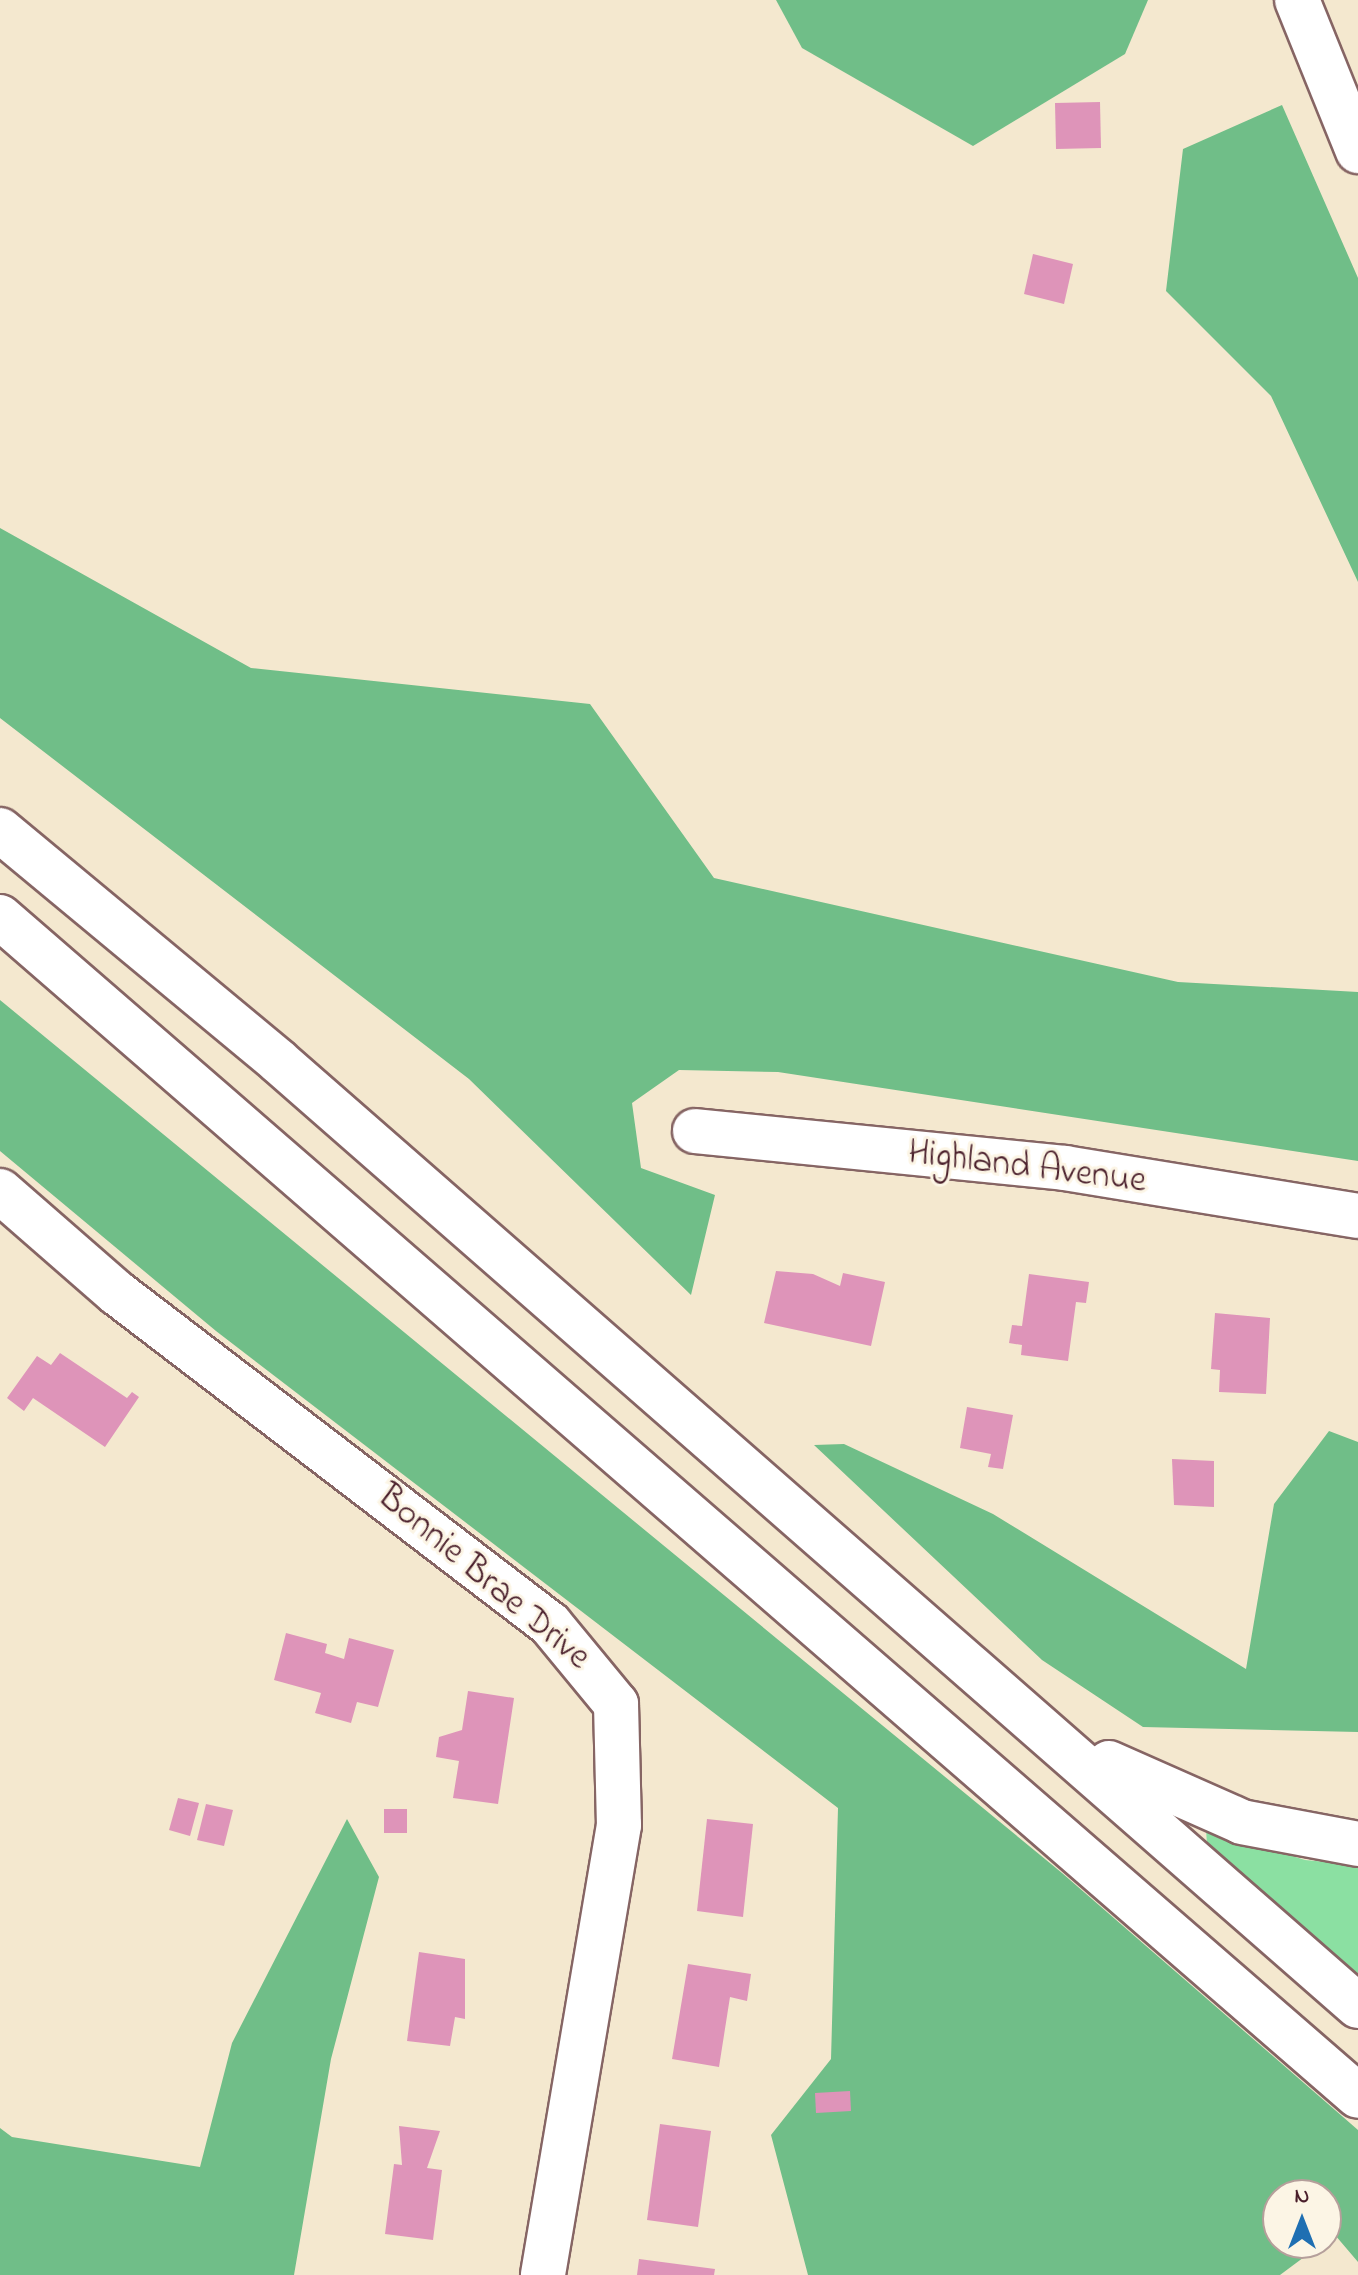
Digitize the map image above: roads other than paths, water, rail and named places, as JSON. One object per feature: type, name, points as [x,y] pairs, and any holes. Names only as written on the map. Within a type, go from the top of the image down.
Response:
[{"type":"main road","points":[[1297,0],[1358,151]]},
{"type":"main road","points":[[0,830],[278,1061],[1041,1725],[1358,2006]]},
{"type":"main road","points":[[0,917],[1358,2096]]},
{"type":"main road","name":"Highland Avenue","points":[[695,1131],[1065,1168],[1358,1216]]},
{"type":"main road","name":"Bonnie Brae Drive","points":[[0,1191],[117,1293],[550,1624],[616,1704],[619,1825],[543,2275]]},
{"type":"main road","points":[[1041,1725],[1201,1808],[1358,1844]]}]
